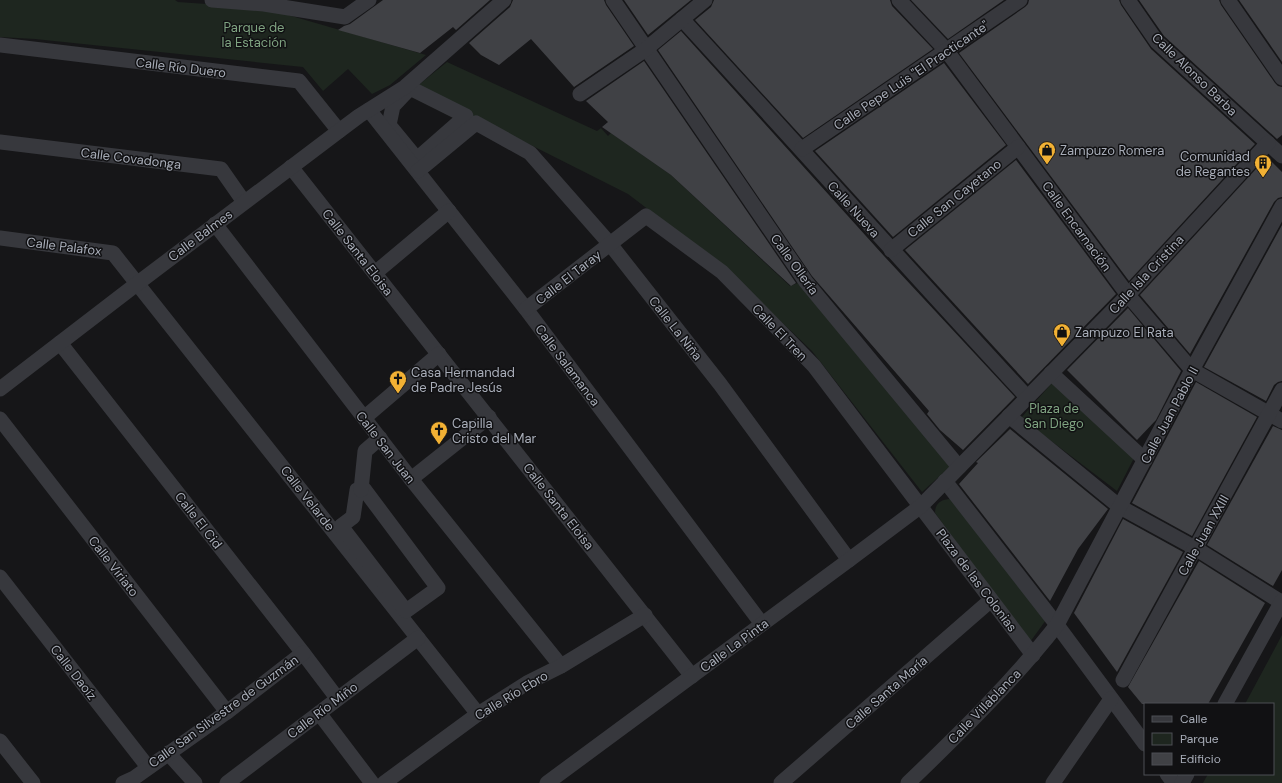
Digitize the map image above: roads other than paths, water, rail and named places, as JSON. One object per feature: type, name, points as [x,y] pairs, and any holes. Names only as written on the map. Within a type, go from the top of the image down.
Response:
[{"type":"street","points":[[212,0],[264,2],[345,17],[370,0]]},
{"type":"street","name":"Calle Balmes","points":[[0,389],[339,131],[405,87],[504,0]]},
{"type":"street","name":"Calle Ollería","points":[[613,0],[806,282],[959,467]]},
{"type":"street","points":[[580,94],[646,49],[704,0]]},
{"type":"street","name":"Calle Encarnación","points":[[899,0],[946,50],[1128,295],[1192,370],[1276,418]]},
{"type":"street","name":"Calle Pepe Luis \"El Practicante\"","points":[[802,149],[1020,0]]},
{"type":"street","name":"Calle Alonso Barba","points":[[1128,0],[1157,42],[1278,150]]},
{"type":"street","points":[[1228,0],[1282,78]]},
{"type":"street","name":"Calle Nueva","points":[[682,19],[802,149],[891,250],[1027,397]]},
{"type":"street","name":"Calle Río Duero","points":[[0,45],[299,80],[339,131]]},
{"type":"street","points":[[410,88],[466,116],[417,165],[389,125],[393,106],[410,88]]},
{"type":"street","name":"Calle Salamanca","points":[[369,110],[417,165],[449,211],[526,310],[762,624]]},
{"type":"street","name":"Calle La Niña","points":[[417,165],[476,123],[530,153],[610,244],[720,384],[849,560]]},
{"type":"street","name":"Calle Covadonga","points":[[0,142],[221,169],[244,202]]},
{"type":"street","name":"Calle San Cayetano","points":[[891,250],[1018,147]]},
{"type":"street","name":"Calle Isla Cristina","points":[[921,506],[1128,295],[1278,150]]},
{"type":"street","name":"Calle Santa Eloisa","points":[[292,167],[692,676]]},
{"type":"street","name":"Calle Juan Pablo II","points":[[1057,626],[1192,370],[1282,206]]},
{"type":"street","points":[[375,272],[449,211]]},
{"type":"street","name":"Calle El Tren","points":[[610,244],[646,216],[722,272],[814,366],[921,506]]},
{"type":"street","name":"Calle San Juan","points":[[215,224],[411,479],[561,666]]},
{"type":"street","name":"Calle Palafox","points":[[0,238],[113,252],[138,283]]},
{"type":"street","name":"Calle El Taray","points":[[526,310],[610,244]]},
{"type":"street","name":"Calle Velarde","points":[[138,283],[478,714]]},
{"type":"street","name":"Calle El Cid","points":[[60,343],[338,698]]},
{"type":"street","points":[[364,418],[439,354]]},
{"type":"street","points":[[1051,373],[1145,460]]},
{"type":"street","name":"Calle Juan XXIII","points":[[1123,680],[1195,548],[1276,418],[1282,390]]},
{"type":"street","points":[[1009,416],[1120,507],[1195,548],[1282,601],[1226,703]]},
{"type":"street","points":[[411,479],[489,417]]},
{"type":"street","name":"Calle Viriato","points":[[0,419],[227,712]]},
{"type":"street","points":[[361,490],[365,452],[380,438]]},
{"type":"street","points":[[945,481],[1057,626],[1144,743]]},
{"type":"street","points":[[364,489],[438,588],[406,611],[341,526],[353,517],[357,490],[361,490],[364,489]]},
{"type":"street","name":"Calle La Pinta","points":[[547,783],[921,506]]},
{"type":"street","name":"Plaza de las Colonias","points":[[921,506],[1033,655]]},
{"type":"street","name":"Calle Daoíz","points":[[0,577],[148,767]]},
{"type":"street","name":"Calle Santa María","points":[[781,783],[991,600]]},
{"type":"street","name":"Calle Río Ebro","points":[[384,783],[478,714],[526,683],[561,666],[645,615]]},
{"type":"street","name":"Calle Villablanca","points":[[908,783],[1033,655],[1057,626]]},
{"type":"street","name":"Calle Río Miño","points":[[227,783],[418,638]]},
{"type":"street","name":"Calle San Silvestre de Guzmán","points":[[123,783],[134,778],[227,712],[303,652]]},
{"type":"street","points":[[1053,783],[1111,699]]},
{"type":"street","points":[[319,713],[372,783]]},
{"type":"street","points":[[0,741],[33,783]]},
{"type":"street","points":[[168,753],[195,783]]},
{"type":"street","points":[[1168,775],[1174,783]]},
{"type":"place","name":"Zampuzo Romera","points":[[1047,165]]},
{"type":"place","name":"Comunidad de Regantes","points":[[1263,178]]},
{"type":"place","name":"Zampuzo El Rata","points":[[1062,347]]},
{"type":"place","name":"Casa Hermandad de Padre Jesús","points":[[398,394]]},
{"type":"place","name":"Capilla Cristo del Mar","points":[[439,445]]},
{"type":"park label","name":"Parque de la Estación","points":[[254,34]]},
{"type":"park label","name":"Plaza de San Diego","points":[[1054,416]]}]
